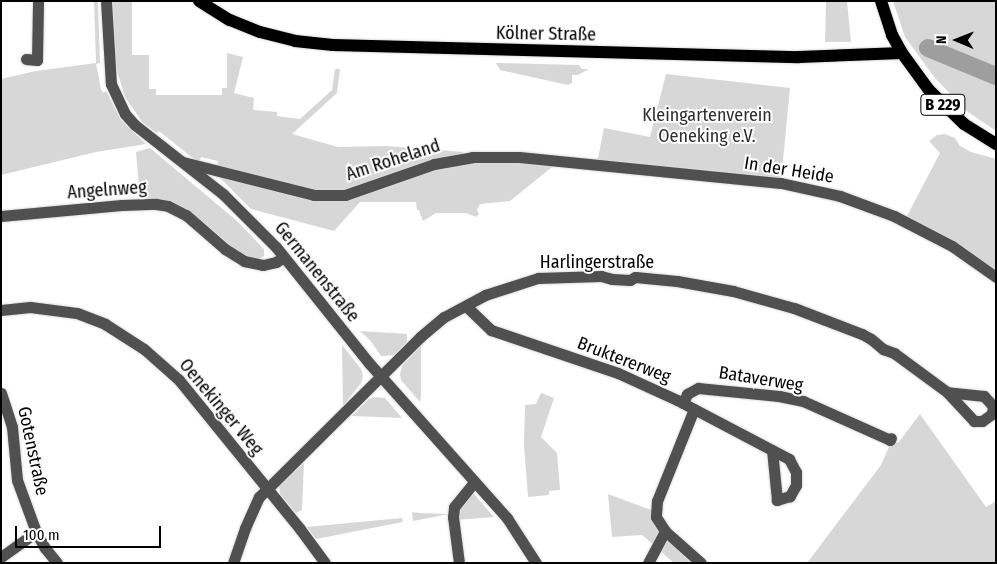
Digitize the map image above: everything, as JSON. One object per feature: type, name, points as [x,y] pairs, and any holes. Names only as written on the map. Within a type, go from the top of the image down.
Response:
[{"type":"main road","name":"Kölner Straße","points":[[199,1],[230,20],[260,32],[295,41],[333,45],[799,56],[902,53]]},
{"type":"main road","name":"B 229","points":[[882,1],[892,35],[902,53],[941,104],[964,124],[996,144]]},
{"type":"street","points":[[26,60],[37,60],[38,1]]},
{"type":"street","name":"Germanenstraße","points":[[106,1],[110,74],[119,103],[135,125],[223,194],[284,257],[381,375],[507,518],[536,563]]},
{"type":"street","name":"Am Roheland","points":[[183,162],[291,191],[324,196],[344,195],[417,169],[461,158],[503,156],[557,161]]},
{"type":"street","name":"In der Heide","points":[[557,161],[781,183],[833,194],[867,204],[919,227],[952,246],[996,277]]},
{"type":"street","name":"Angelnweg","points":[[1,216],[122,205],[156,204],[168,206],[186,215],[224,249],[244,261],[263,265],[276,262],[284,257]]},
{"type":"street","name":"Harlingerstraße","points":[[233,563],[256,502],[434,324],[485,295],[538,278],[602,276],[612,279],[630,280],[635,277],[691,283],[756,297],[842,326],[871,339],[883,349],[894,352],[948,392]]},
{"type":"street","name":"Bruktererweg","points":[[466,306],[491,330],[618,373],[682,403],[772,450]]},
{"type":"street","name":"Oenekinger Weg","points":[[1,310],[36,308],[76,313],[105,324],[140,346],[179,380],[300,528],[325,563]]},
{"type":"street","name":"Bataverweg","points":[[682,403],[687,394],[698,388],[779,396],[803,401],[890,440],[891,438]]},
{"type":"street","name":"Gotenstraße","points":[[1,393],[12,427],[17,480],[36,532],[45,548],[57,563]]},
{"type":"street","points":[[694,409],[656,501],[656,517],[665,531],[701,563]]},
{"type":"street","points":[[460,563],[454,523],[454,507],[460,497],[474,482]]},
{"type":"street","points":[[648,563],[665,531]]},
{"type":"street","points":[[1,558],[36,532]]},
{"type":"green space","points":[[94,1],[98,1],[100,63],[96,64],[101,89],[103,93],[106,91],[121,120],[146,144],[96,152],[1,175],[1,79],[36,71],[96,63]]},
{"type":"green space","points":[[113,1],[132,1],[132,55],[149,55],[149,89],[156,89],[156,95],[222,95],[222,88],[227,88],[227,53],[243,57],[234,93],[254,98],[253,110],[277,112],[277,116],[300,119],[332,90],[335,69],[340,69],[337,93],[292,134],[338,147],[386,146],[463,152],[462,156],[368,186],[324,193],[217,168],[218,161],[201,157],[199,163],[159,131],[157,133],[143,123],[125,97],[115,64]]},
{"type":"green space","points":[[826,1],[847,1],[851,42],[825,42]]},
{"type":"green space","points":[[893,1],[996,1],[996,131],[968,112],[935,78],[905,37]]},
{"type":"green space","points":[[496,63],[579,65],[582,69],[589,69],[578,75],[572,75],[572,83],[568,85],[500,70]]},
{"type":"green space","name":"Kleingartenverein Oeneking e.V.","points":[[666,74],[790,88],[781,181],[597,163],[604,128],[650,137]]},
{"type":"green space","points":[[945,134],[955,138],[960,146],[971,152],[996,159],[996,274],[906,218],[940,153],[929,141],[937,135]]},
{"type":"green space","points":[[150,148],[237,221],[264,249],[264,256],[257,260],[238,252],[196,216],[154,199],[140,199],[136,152]]},
{"type":"green space","points":[[461,160],[557,163],[510,201],[480,204],[477,210],[479,214],[476,217],[466,213],[436,213],[423,221],[419,210],[417,210],[416,202],[360,202],[334,231],[251,209],[216,174],[314,197]]},
{"type":"green space","points":[[360,331],[407,334],[407,342],[394,355],[381,356],[370,340]]},
{"type":"green space","points":[[342,345],[361,369],[363,376],[361,383],[343,406]]},
{"type":"green space","points":[[421,346],[420,402],[401,380],[400,374],[402,366]]},
{"type":"green space","points":[[541,393],[554,398],[541,437],[557,453],[560,490],[549,491],[549,495],[528,497],[524,445],[525,405],[536,404]]},
{"type":"green space","points":[[374,397],[385,398],[402,418],[352,416],[369,399]]},
{"type":"green space","points":[[920,414],[986,507],[996,501],[996,563],[807,563],[881,465],[892,440],[898,443]]},
{"type":"green space","points":[[304,463],[302,510],[296,513],[280,494],[279,485]]},
{"type":"green space","points":[[471,493],[494,517],[456,520],[456,513]]},
{"type":"green space","points":[[608,494],[651,510],[653,522],[662,534],[655,546],[642,535],[612,537]]},
{"type":"green space","points":[[412,512],[419,513],[449,514],[413,521]]},
{"type":"green space","points":[[402,518],[403,522],[316,539],[307,527]]},
{"type":"green space","points":[[665,536],[696,563],[674,563],[658,549]]},
{"type":"waterway","points":[[928,48],[996,76]]}]
